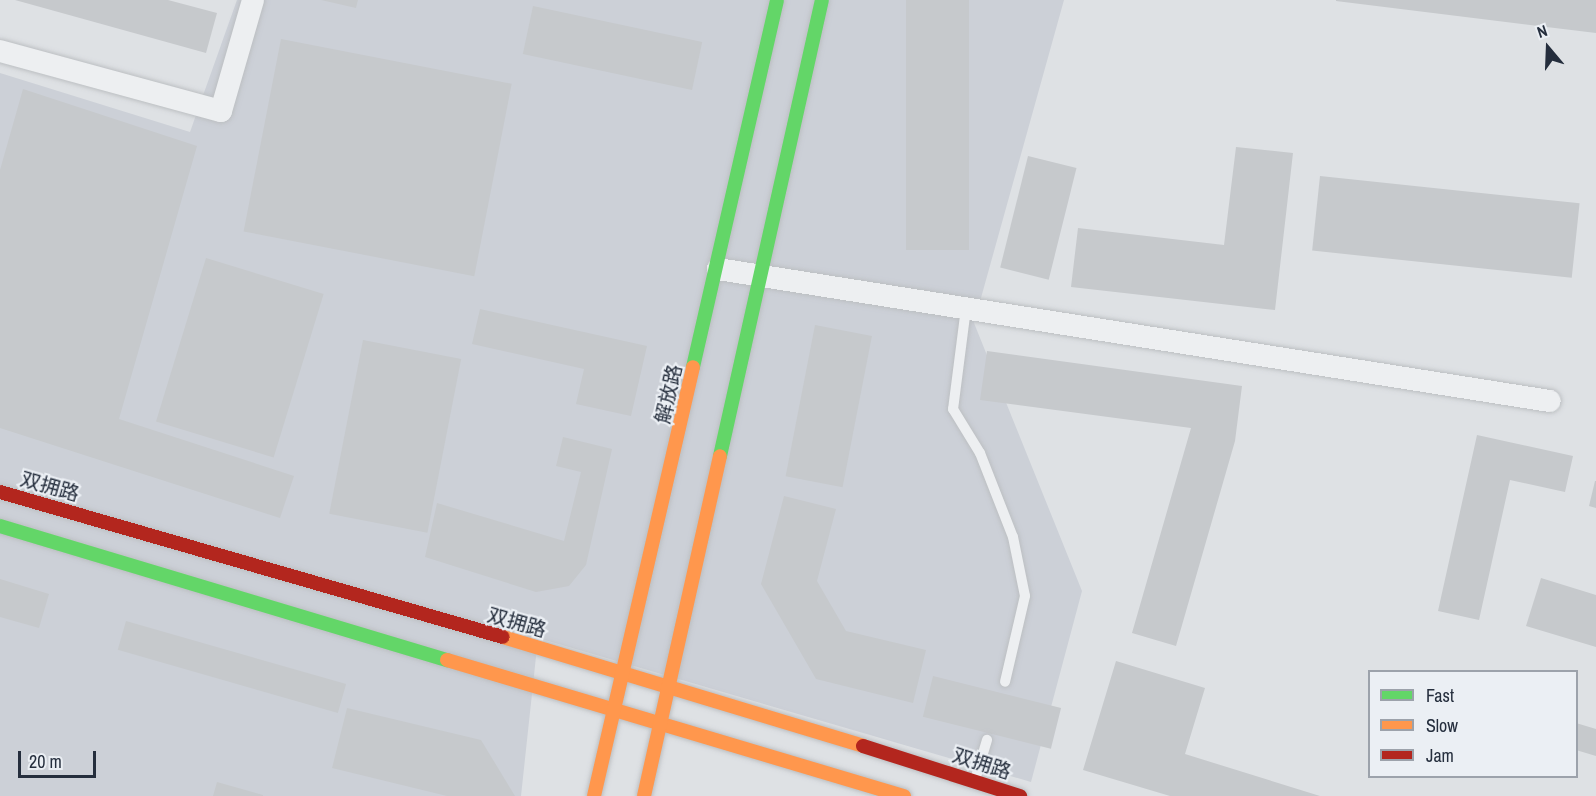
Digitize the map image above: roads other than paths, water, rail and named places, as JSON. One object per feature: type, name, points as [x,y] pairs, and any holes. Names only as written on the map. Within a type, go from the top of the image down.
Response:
[{"type":"main road","name":"解放路","points":[[594,796],[621,672],[718,268],[777,0]]},
{"type":"main road","points":[[644,796],[822,0]]},
{"type":"main road","name":"双拥路","points":[[0,492],[670,685],[1020,796]]},
{"type":"main road","points":[[0,526],[612,711],[904,796]]},
{"type":"street","points":[[0,51],[221,111],[253,0]]},
{"type":"street","points":[[718,268],[1550,401]]},
{"type":"lane","points":[[966,308],[953,409],[980,453],[1009,526],[1025,596],[1005,682]]},
{"type":"lane","points":[[975,782],[987,740]]}]
